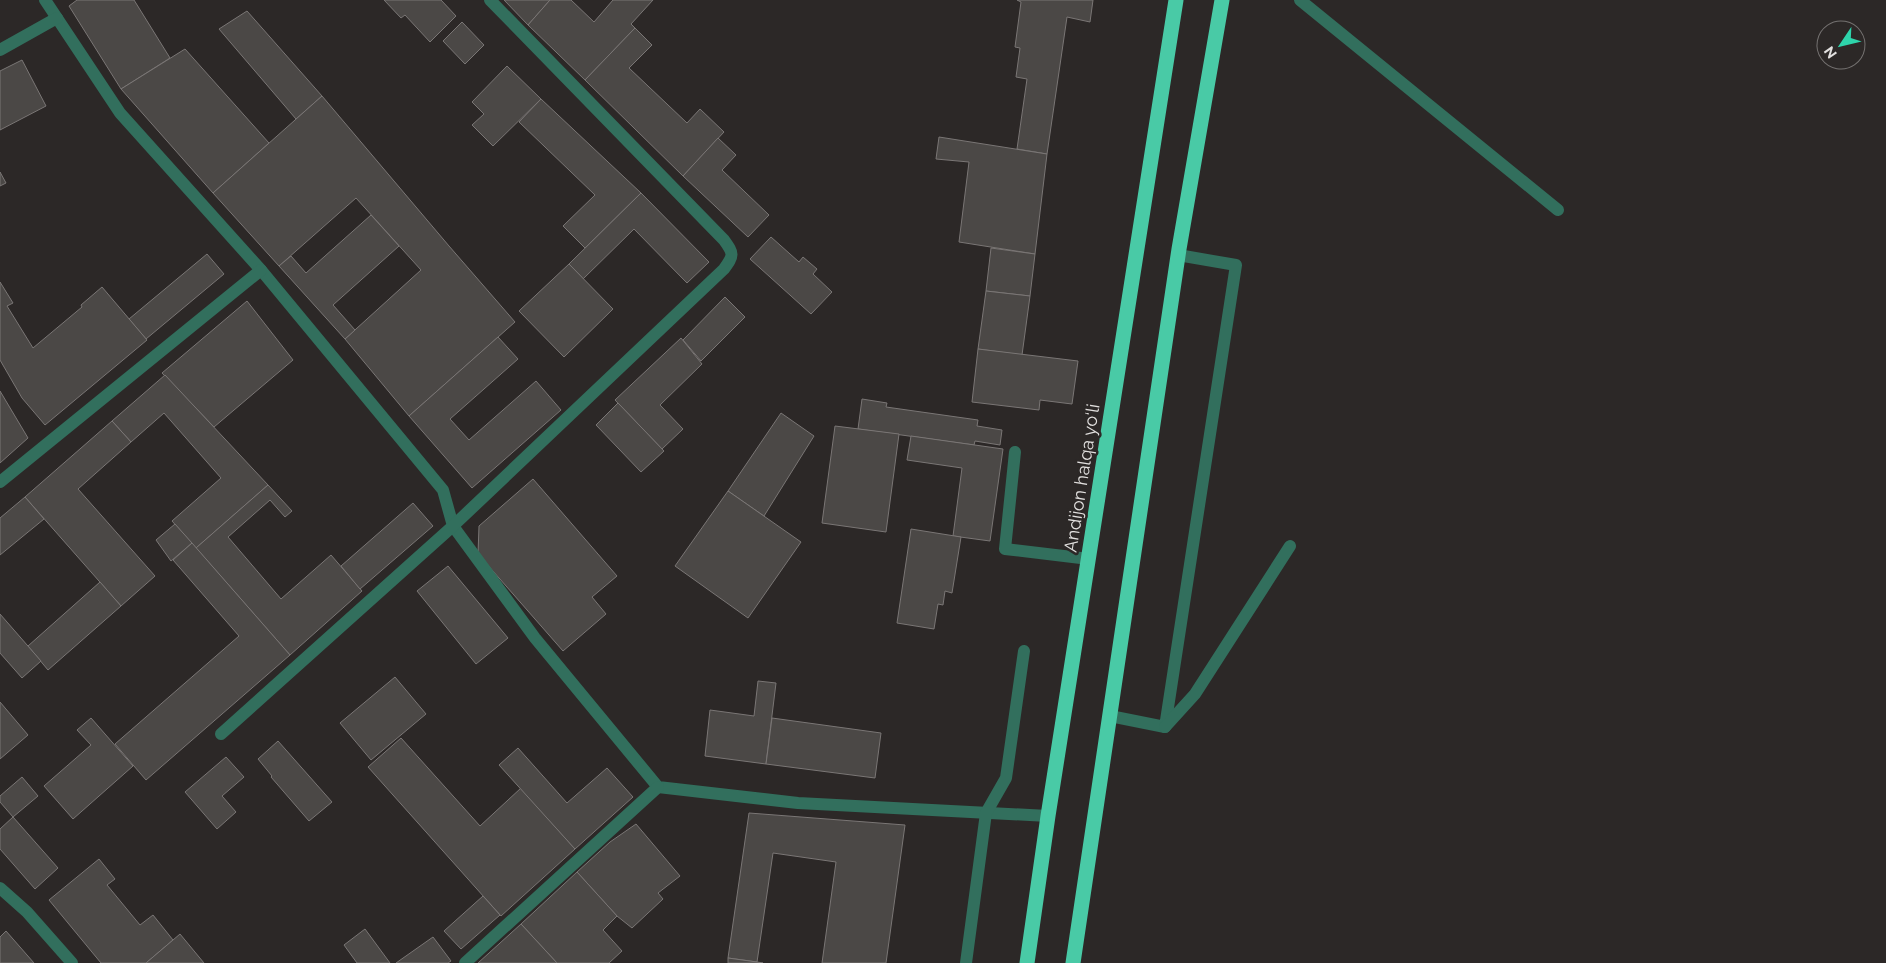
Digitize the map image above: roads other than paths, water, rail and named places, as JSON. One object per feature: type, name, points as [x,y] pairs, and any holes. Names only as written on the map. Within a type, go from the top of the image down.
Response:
[{"type":"highway","name":"Andijon halqa yo‘li","points":[[1027,963],[1048,816],[1176,0]]},
{"type":"highway","points":[[1073,963],[1178,255],[1222,0]]},
{"type":"lane","points":[[45,0],[120,113],[261,270],[443,490],[453,526],[535,638],[658,787],[798,803],[1048,816]]},
{"type":"lane","points":[[221,734],[453,526],[724,269],[732,258],[732,252],[724,240],[490,0]]},
{"type":"lane","points":[[1300,0],[1558,210]]},
{"type":"lane","points":[[0,50],[57,18]]},
{"type":"lane","points":[[1165,727],[1236,265],[1178,255]]},
{"type":"lane","points":[[0,482],[261,270]]},
{"type":"lane","points":[[1015,452],[1005,549],[1089,559]]},
{"type":"lane","points":[[1165,727],[1196,694],[1290,546]]},
{"type":"lane","points":[[966,963],[986,813],[1006,778],[1024,650]]},
{"type":"lane","points":[[1110,716],[1165,727]]},
{"type":"lane","points":[[465,963],[658,787]]},
{"type":"lane","points":[[0,888],[27,912],[72,963]]}]
